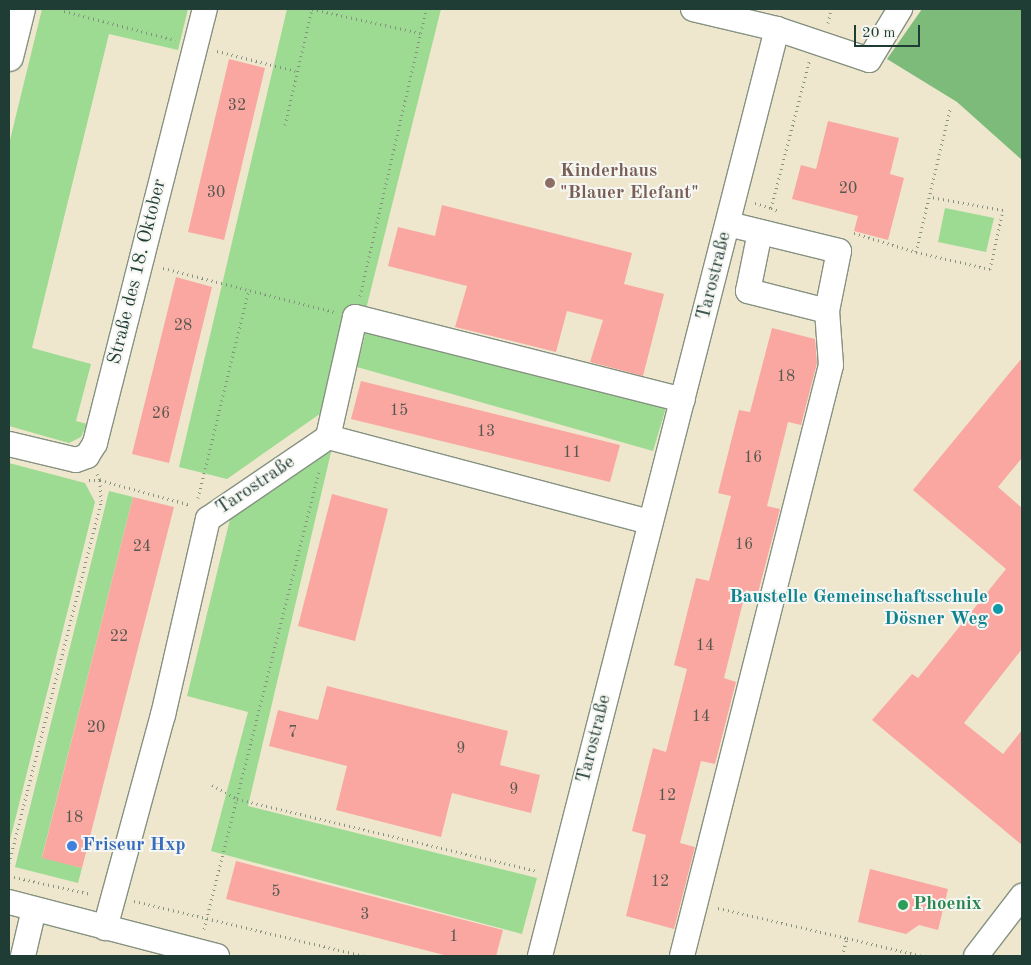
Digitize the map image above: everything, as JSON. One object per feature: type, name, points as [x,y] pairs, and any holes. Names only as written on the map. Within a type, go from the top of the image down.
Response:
[{"type":"main road","points":[[9,57],[21,9]]},
{"type":"street","name":"Straße des 18. Oktober","points":[[87,456],[95,443],[205,9]]},
{"type":"street","points":[[693,9],[777,29],[869,60],[900,9]]},
{"type":"street","name":"Tarostraße","points":[[540,956],[777,29]]},
{"type":"street","points":[[682,956],[831,365],[827,311],[839,251],[728,224]]},
{"type":"street","points":[[760,232],[748,291],[827,311]]},
{"type":"street","points":[[650,522],[328,437],[355,317],[683,400]]},
{"type":"street","name":"Tarostraße","points":[[105,928],[208,519],[328,437]]},
{"type":"street","points":[[9,444],[65,459],[87,456]]},
{"type":"street","points":[[976,956],[1022,896]]},
{"type":"street","points":[[9,902],[208,954]]},
{"type":"street","points":[[22,956],[34,909]]},
{"type":"path","points":[[285,126],[296,71],[312,9],[420,33]]},
{"type":"path","points":[[141,262],[355,317],[426,9]]},
{"type":"path","points":[[64,11],[296,71]]},
{"type":"path","points":[[771,208],[814,42]]},
{"type":"path","points":[[916,252],[931,197],[950,110]]},
{"type":"path","points":[[735,197],[789,214]]},
{"type":"path","points":[[844,230],[916,252],[990,269],[1003,210],[931,197]]},
{"type":"path","points":[[84,479],[100,480],[196,506],[249,289]]},
{"type":"path","points":[[208,954],[207,919],[328,437]]},
{"type":"path","points":[[9,863],[101,500],[100,480],[87,456]]},
{"type":"path","points":[[212,785],[236,799],[561,876]]},
{"type":"path","points":[[9,876],[82,894],[114,896],[364,956]]},
{"type":"path","points":[[696,902],[922,956]]},
{"type":"path","points":[[842,956],[847,938]]},
{"type":"green space","points":[[42,9],[188,9],[178,50],[109,34],[32,348],[91,364],[76,421],[87,424],[81,437],[69,443],[9,426],[9,144]]},
{"type":"green space","points":[[287,9],[441,9],[344,397],[227,479],[179,467]]},
{"type":"green space","points":[[922,9],[1022,9],[1022,160],[957,102],[887,59]]},
{"type":"green space","points":[[945,208],[994,218],[986,252],[938,242]]},
{"type":"green space","points":[[368,323],[668,401],[653,451],[357,367]]},
{"type":"green space","points":[[332,448],[248,806],[537,878],[522,934],[211,851],[248,712],[187,696],[231,515]]},
{"type":"green space","points":[[9,463],[85,483],[95,502],[9,844]]},
{"type":"green space","points":[[109,491],[133,497],[42,857],[82,868],[78,883],[15,867]]},
{"type":"building","points":[[229,59],[265,68],[224,240],[188,232]]},
{"type":"building","points":[[828,121],[899,138],[890,174],[904,178],[888,240],[854,231],[858,216],[792,199],[801,165],[816,169]]},
{"type":"building","points":[[442,205],[632,253],[624,284],[664,294],[643,376],[590,362],[603,320],[567,311],[556,352],[455,327],[467,286],[388,266],[398,227],[435,236]]},
{"type":"building","points":[[176,277],[212,287],[169,463],[132,454]]},
{"type":"building","points":[[772,328],[815,339],[817,363],[801,425],[788,422],[767,506],[780,509],[758,593],[746,590],[724,678],[736,682],[715,764],[701,761],[680,843],[695,847],[674,929],[626,916],[646,835],[632,831],[653,748],[666,752],[687,669],[674,665],[696,578],[709,581],[731,496],[718,493],[739,410],[750,412]]},
{"type":"building","name":"Baustelle Gemeinschaftsschule Dösner Weg","points":[[1022,358],[1022,458],[998,487],[1022,508],[1022,649],[964,723],[1003,754],[1022,730],[1022,845],[872,720],[912,674],[918,678],[1006,569],[913,490]]},
{"type":"building","points":[[361,381],[620,445],[610,482],[351,419]]},
{"type":"building","points":[[332,494],[388,509],[355,641],[298,626]]},
{"type":"building","points":[[133,497],[174,507],[82,868],[42,858]]},
{"type":"building","points":[[327,686],[508,731],[500,765],[540,775],[531,813],[452,793],[441,837],[336,810],[347,766],[269,746],[278,710],[318,720]]},
{"type":"building","points":[[236,861],[503,930],[496,956],[448,956],[226,899]]},
{"type":"building","name":"Phoenix","points":[[870,869],[948,889],[938,930],[919,925],[906,934],[858,922]]},
{"type":"place","name":"Kinderhaus \"Blauer Elefant\"","points":[[550,183]]},
{"type":"place","name":"Baustelle Gemeinschaftsschule Dösner Weg","points":[[998,609]]},
{"type":"place","name":"Friseur Hxp","points":[[72,846]]},
{"type":"place","name":"Phoenix","points":[[903,905]]}]
